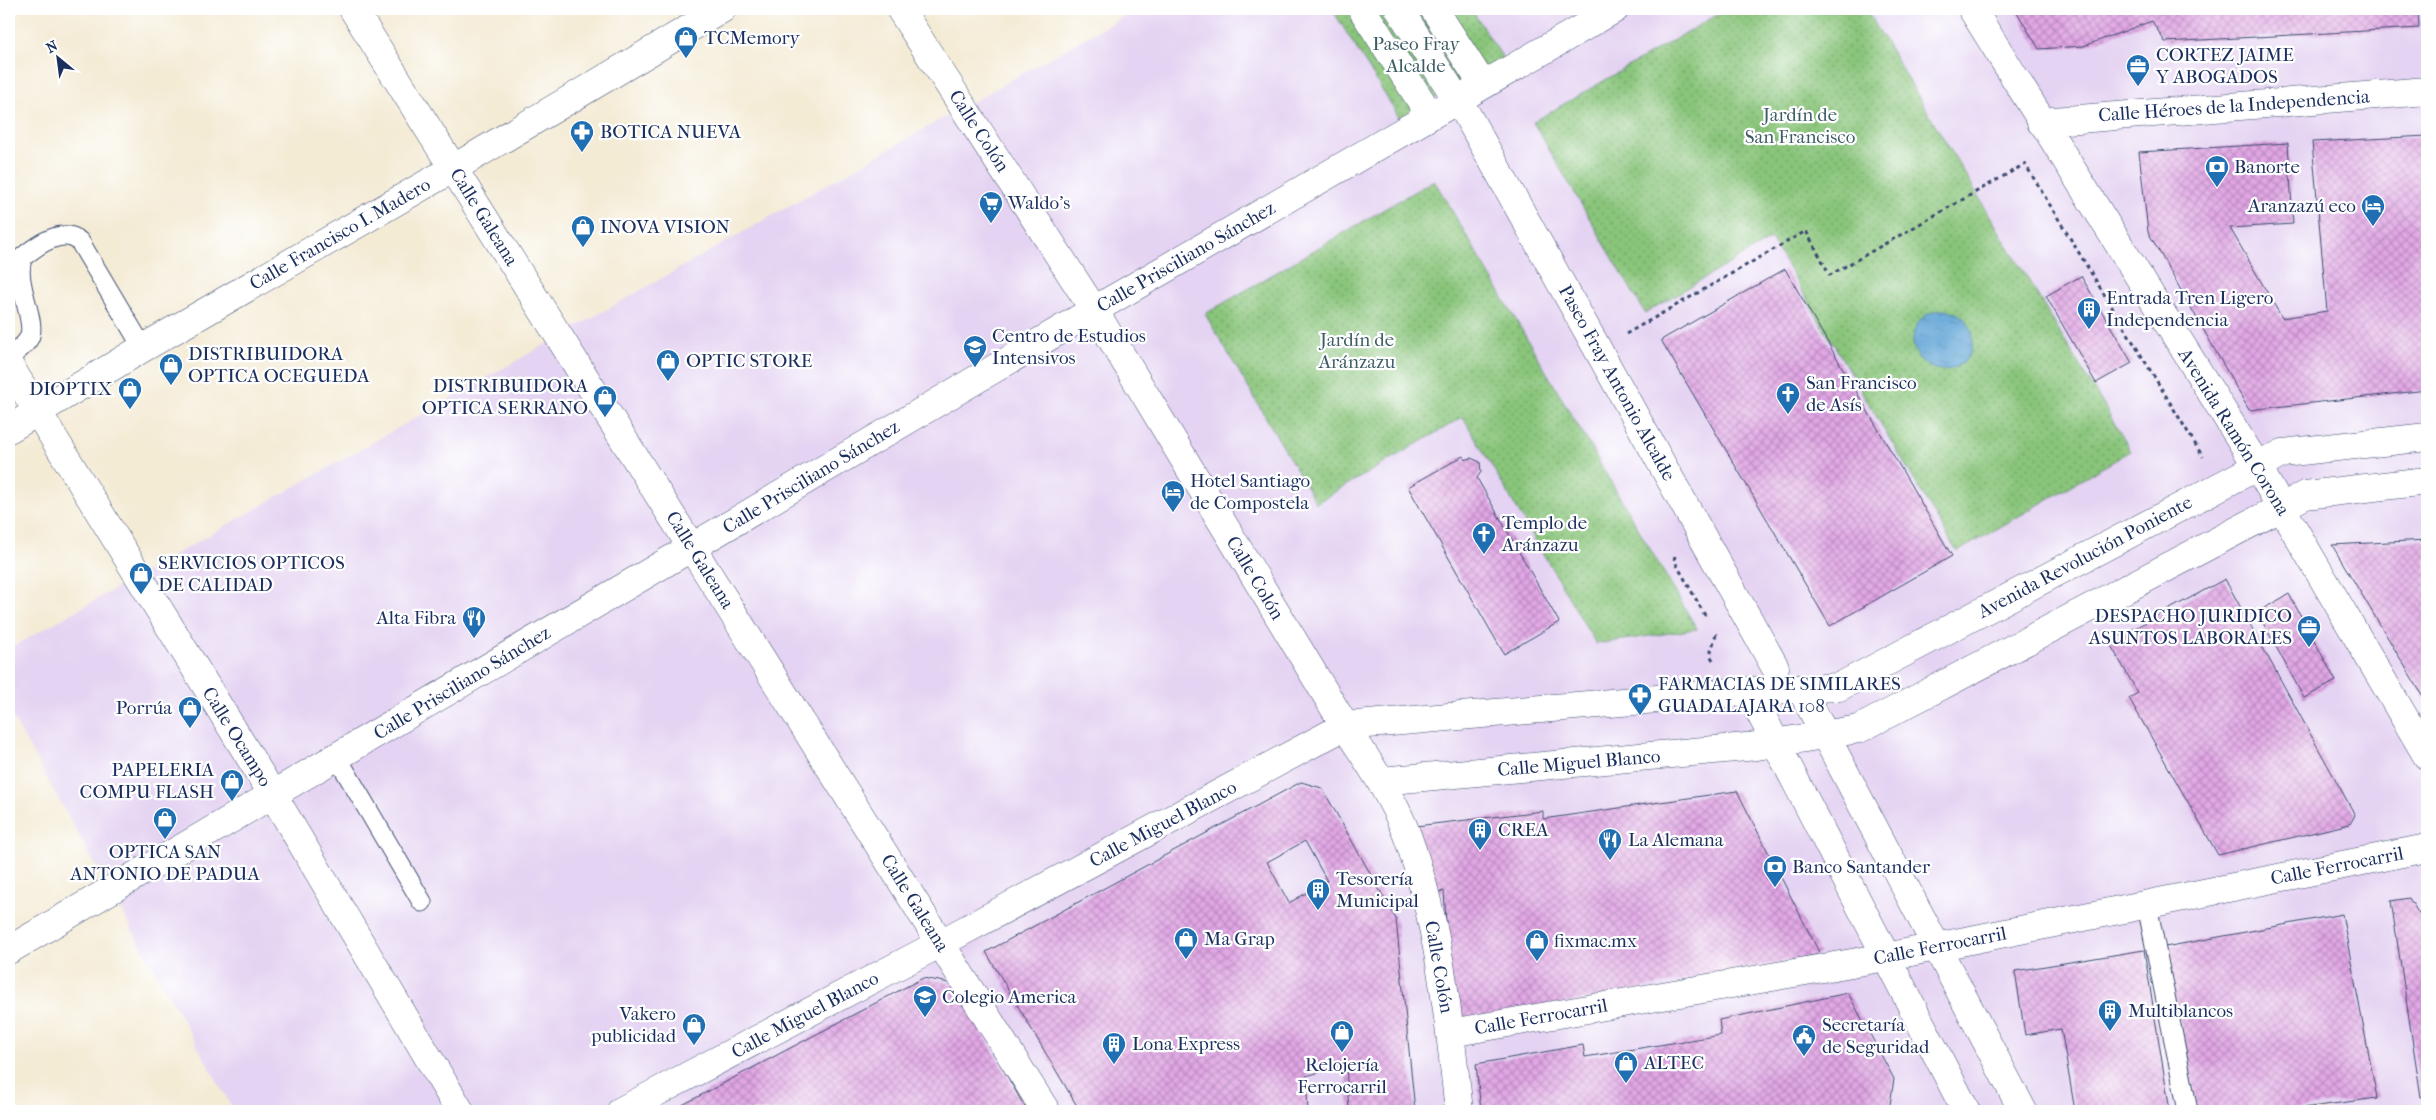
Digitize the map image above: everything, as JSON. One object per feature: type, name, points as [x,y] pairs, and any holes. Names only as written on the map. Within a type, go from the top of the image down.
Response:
[{"type":"street","name":"Calle Galeana","points":[[354,9],[1046,1111]]},
{"type":"street","name":"Calle Francisco I. Madero","points":[[9,429],[143,348],[454,168],[722,9]]},
{"type":"street","name":"Calle Colón","points":[[900,9],[1094,310],[1345,726],[1381,781],[1406,834],[1426,891],[1450,1033],[1459,1111]]},
{"type":"street","points":[[1362,9],[1430,115]]},
{"type":"street","name":"Paseo Fray Antonio Alcalde","points":[[1399,9],[1458,100],[1775,667]]},
{"type":"street","points":[[1434,9],[1483,85]]},
{"type":"street","name":"Calle Prisciliano Sánchez","points":[[9,950],[1094,310],[1614,9]]},
{"type":"street","name":"Avenida Ramón Corona","points":[[1972,9],[2257,466],[2427,756]]},
{"type":"street","name":"Calle Héroes de la Independencia","points":[[2041,122],[2427,91]]},
{"type":"street","name":"Calle Ocampo","points":[[9,365],[273,795],[460,1111]]},
{"type":"street","name":"Avenida Revolución Poniente","points":[[1749,691],[1839,687],[2282,453],[2427,437]]},
{"type":"street","points":[[1776,744],[1859,729],[2305,495],[2427,482]]},
{"type":"street","points":[[1801,689],[2023,1111]]},
{"type":"street","points":[[1749,691],[1966,1111]]},
{"type":"street","name":"Calle Miguel Blanco","points":[[621,1111],[941,944],[1345,726],[1749,691]]},
{"type":"street","name":"Calle Miguel Blanco","points":[[1381,781],[1776,744]]},
{"type":"street","name":"Calle Ferrocarril","points":[[1450,1033],[1886,957],[2427,848]]},
{"type":"lane","points":[[9,358],[26,343],[31,333],[19,270],[23,257],[58,236],[66,235],[74,236],[80,242],[143,348]]},
{"type":"lane","points":[[337,757],[422,902]]},
{"type":"lane","points":[[2147,905],[2188,1111]]},
{"type":"path","points":[[1598,350],[1806,232],[1830,275],[2025,164],[2220,485]]},
{"type":"shaded area","points":[[1136,9],[2427,9],[2427,1111],[234,1111],[9,711],[9,649]]},
{"type":"green space","name":"Paseo Fray Alcalde","points":[[1332,9],[1471,9],[1503,58],[1400,119]]},
{"type":"green space","name":"Jardín de San Francisco","points":[[1727,9],[1866,9],[2131,451],[1957,552],[1771,239],[1645,313],[1533,122]]},
{"type":"green space","name":"Jardín de Aránzazu","points":[[1434,180],[1697,629],[1596,644],[1463,417],[1316,503],[1205,314]]},
{"type":"water","points":[[1937,310],[1949,310],[1960,315],[1968,323],[1973,334],[1971,352],[1960,365],[1949,370],[1937,370],[1926,365],[1918,357],[1913,346],[1913,334],[1918,323],[1926,315]]},
{"type":"building","points":[[2015,9],[2418,9],[2419,28],[2165,42],[2152,21],[2084,46],[2039,49]]},
{"type":"building","points":[[2427,136],[2427,390],[2249,410],[2148,232],[2139,152],[2288,143],[2293,224],[2230,228],[2282,318],[2327,311],[2312,142]]},
{"type":"building","name":"San Francisco de Asís","points":[[1785,269],[1952,556],[1830,626],[1661,340]]},
{"type":"building","name":"Entrada Tren Ligero Independencia","points":[[2081,276],[2132,363],[2096,383],[2046,296]]},
{"type":"building","name":"Templo de Aránzazu","points":[[1463,456],[1465,460],[1471,458],[1480,462],[1481,472],[1477,478],[1559,622],[1504,654],[1408,487]]},
{"type":"building","points":[[2427,540],[2427,703],[2332,545]]},
{"type":"building","points":[[2225,579],[2355,815],[2350,824],[2218,855],[2129,698],[2138,693],[2109,642]]},
{"type":"building","points":[[2289,594],[2336,681],[2304,698],[2257,612]]},
{"type":"building","points":[[1301,782],[1322,788],[1396,919],[1415,1111],[1349,1111],[1346,1065],[1306,1076],[1308,1111],[1080,1111],[986,952]],"holes":[[[1305,841],[1327,881],[1289,903],[1267,862]]]},
{"type":"building","points":[[1737,791],[1820,954],[1453,1025],[1444,891],[1430,893],[1408,827],[1543,811],[1543,819]]},
{"type":"building","points":[[2409,898],[2427,927],[2427,1096],[2421,1097],[2391,901]]},
{"type":"building","points":[[2342,914],[2377,1098],[2280,1111],[2198,1111],[2165,947]]},
{"type":"building","name":"Multiblancos","points":[[2144,950],[2170,1111],[2075,1111],[2061,1029],[2025,1035],[2015,971]]},
{"type":"building","points":[[923,978],[955,984],[1027,1111],[671,1111]]},
{"type":"building","points":[[1848,993],[1894,1079],[1889,1111],[1481,1111],[1476,1064],[1583,1045],[1585,1057],[1721,1035],[1719,1020]]},
{"type":"place","name":"TCMemory","points":[[686,59]]},
{"type":"place","name":"CORTEZ JAIME Y ABOGADOS","points":[[2138,87]]},
{"type":"place","name":"BOTICA NUEVA","points":[[582,153]]},
{"type":"place","name":"Banorte","points":[[2217,188]]},
{"type":"place","name":"Waldo’s","points":[[991,224]]},
{"type":"place","name":"Aranzazú eco","points":[[2373,227]]},
{"type":"place","name":"INOVA VISION","points":[[583,248]]},
{"type":"place","name":"Entrada Tren Ligero Independencia","points":[[2089,330]]},
{"type":"place","name":"Centro de Estudios Intensivos","points":[[975,368]]},
{"type":"place","name":"OPTIC STORE","points":[[668,382]]},
{"type":"place","name":"DISTRIBUIDORA OPTICA OCEGUEDA","points":[[171,386]]},
{"type":"place","name":"DIOPTIX","points":[[130,410]]},
{"type":"place","name":"San Francisco de Asís","points":[[1788,415]]},
{"type":"place","name":"DISTRIBUIDORA OPTICA SERRANO","points":[[605,418]]},
{"type":"place","name":"Hotel Santiago de Compostela","points":[[1173,513]]},
{"type":"place","name":"Templo de Aránzazu","points":[[1484,555]]},
{"type":"place","name":"SERVICIOS OPTICOS DE CALIDAD","points":[[141,595]]},
{"type":"place","name":"Alta Fibra","points":[[474,639]]},
{"type":"place","name":"DESPACHO JURIDICO ASUNTOS LABORALES","points":[[2309,648]]},
{"type":"place","name":"FARMACIAS DE SIMILARES GUADALAJARA 108","points":[[1640,716]]},
{"type":"place","name":"Porrúa","points":[[190,729]]},
{"type":"place","name":"PAPELERIA COMPU FLASH","points":[[232,802]]},
{"type":"place","name":"OPTICA SAN ANTONIO DE PADUA","points":[[165,840]]},
{"type":"place","name":"CREA","points":[[1480,851]]},
{"type":"place","name":"La Alemana","points":[[1610,861]]},
{"type":"place","name":"Banco Santander","points":[[1775,888]]},
{"type":"place","name":"Tesorería Municipal","points":[[1318,911]]},
{"type":"place","name":"Ma Grap","points":[[1186,960]]},
{"type":"place","name":"fixmac.mx","points":[[1537,962]]},
{"type":"place","name":"Colegio America","points":[[925,1018]]},
{"type":"place","name":"Multiblancos","points":[[2110,1032]]},
{"type":"place","name":"Vakero publicidad","points":[[694,1046]]},
{"type":"place","name":"Relojería Ferrocarril","points":[[1342,1053]]},
{"type":"place","name":"Secretaría de Seguridad","points":[[1804,1057]]},
{"type":"place","name":"Lona Express","points":[[1114,1065]]},
{"type":"place","name":"ALTEC","points":[[1626,1084]]}]
